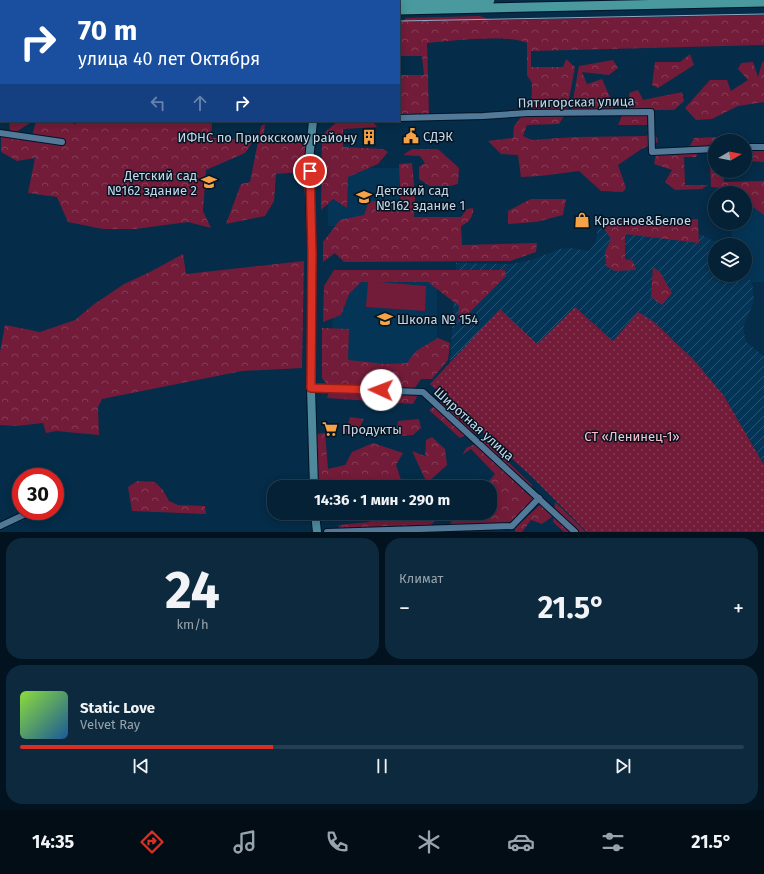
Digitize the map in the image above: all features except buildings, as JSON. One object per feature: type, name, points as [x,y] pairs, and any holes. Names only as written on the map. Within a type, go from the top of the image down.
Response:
[{"type":"main road","points":[[400,1],[490,0]]},
{"type":"main road","points":[[400,10],[764,2]]},
{"type":"street","name":"Пятигорская улица","points":[[400,118],[483,116],[528,113],[651,112],[652,152],[708,149]]},
{"type":"street","points":[[313,122],[309,160],[312,253],[311,388],[314,480]]},
{"type":"street","points":[[0,133],[62,142]]},
{"type":"street","points":[[752,147],[764,147]]},
{"type":"street","name":"Широтная улица","points":[[311,388],[423,392],[575,532]]},
{"type":"street","points":[[328,532],[512,529],[539,498]]},
{"type":"street","points":[[0,526],[13,520]]},
{"type":"street","points":[[315,520],[316,532]]},
{"type":"shaded area","name":"Детский сад №162 здание 1","points":[[327,168],[400,168],[399,228],[328,226]]},
{"type":"shaded area","points":[[764,192],[764,282],[752,282],[752,238],[732,238],[731,230],[752,230],[752,193]]},
{"type":"shaded area","points":[[598,228],[702,235],[708,238],[708,282],[752,282],[754,301],[743,328],[746,342],[764,356],[764,465],[724,396],[694,360],[654,322],[613,341],[575,307],[537,344],[450,362],[456,263],[511,264],[531,260],[560,249],[570,248],[589,251],[595,244]]},
{"type":"shaded area","name":"Школа № 154","points":[[335,279],[437,280],[437,359],[329,379]]},
{"type":"green space","points":[[764,15],[764,45],[531,51],[531,67],[563,67],[566,59],[575,67],[567,110],[531,111],[532,83],[527,75],[527,43],[519,40],[493,39],[427,43],[429,114],[400,115],[400,75],[424,75],[422,56],[400,56],[400,24],[406,18],[480,16],[490,20]]},
{"type":"green space","points":[[690,54],[694,65],[658,88],[652,85],[655,62],[680,62]]},
{"type":"green space","points":[[613,60],[618,68],[609,75],[582,72],[587,84],[602,79],[613,104],[614,111],[571,111],[579,66]]},
{"type":"green space","points":[[764,61],[764,102],[738,106],[712,119],[696,120],[685,108],[710,80],[727,80],[731,91],[748,80],[738,69],[741,63],[753,62],[758,77]]},
{"type":"green space","points":[[638,90],[643,100],[682,92],[684,101],[674,110],[630,110],[629,93]]},
{"type":"green space","points":[[623,113],[648,115],[647,125],[618,125]]},
{"type":"green space","points":[[522,116],[564,116],[559,124],[527,125],[523,136],[532,140],[574,137],[646,136],[654,130],[658,142],[643,148],[618,165],[626,188],[623,192],[601,191],[579,171],[521,177],[518,155],[501,154],[488,141],[513,138],[514,126]]},
{"type":"green space","points":[[9,122],[31,122],[16,132],[10,130]]},
{"type":"green space","points":[[36,122],[67,122],[76,124],[76,122],[212,122],[211,138],[254,140],[245,153],[206,170],[203,211],[211,228],[188,222],[135,229],[103,229],[68,222],[57,197],[28,193],[35,158],[17,161],[1,152],[1,136],[31,140]]},
{"type":"green space","points":[[337,122],[374,123],[377,127],[343,129],[343,147],[383,149],[388,152],[378,164],[348,177],[347,208],[333,199],[321,210],[322,135]]},
{"type":"green space","points":[[265,124],[263,141],[298,143],[311,139],[308,203],[306,204],[302,172],[276,174],[274,201],[265,216],[226,224],[241,184],[250,182],[261,126]]},
{"type":"green space","points":[[708,137],[708,146],[690,146],[694,138]]},
{"type":"green space","points":[[412,149],[438,149],[459,168],[458,184],[450,186],[430,186],[419,179],[419,167],[425,163],[420,156],[403,155]]},
{"type":"green space","points":[[752,151],[764,151],[764,162],[752,161]]},
{"type":"green space","points":[[698,152],[696,157],[684,157],[685,185],[708,185],[702,189],[675,190],[665,182],[672,170],[654,164],[656,154]]},
{"type":"green space","points":[[412,163],[415,195],[414,217],[461,217],[467,209],[473,208],[473,214],[470,219],[461,226],[462,245],[537,243],[536,252],[510,261],[344,262],[335,253],[323,262],[323,242],[340,220],[364,215],[369,201],[384,201],[392,212],[401,211],[399,164]]},
{"type":"green space","points":[[711,178],[724,178],[724,182],[764,181],[764,215],[752,206],[752,186],[711,186]]},
{"type":"green space","points":[[531,199],[566,199],[563,215],[536,222],[508,224],[508,211]]},
{"type":"green space","points":[[698,219],[699,243],[625,234],[625,259],[633,261],[636,270],[615,271],[606,266],[605,252],[611,239],[599,221]]},
{"type":"green space","points":[[183,254],[186,274],[304,261],[302,368],[242,371],[102,399],[98,407],[99,435],[56,431],[46,433],[43,423],[16,426],[0,425],[0,352],[5,325],[40,332],[75,320],[93,305],[124,284]]},
{"type":"green space","points":[[653,267],[660,272],[672,293],[662,305],[651,297]]},
{"type":"green space","points":[[334,270],[505,270],[506,276],[468,314],[458,321],[459,306],[428,282],[361,282],[349,294],[341,315],[323,322],[324,286]]},
{"type":"green space","points":[[368,281],[426,286],[425,311],[366,307]]},
{"type":"green space","name":"СТ «Ленинец-1»","points":[[575,307],[613,341],[638,312],[654,322],[694,360],[724,396],[764,465],[764,532],[587,532],[532,477],[430,384],[500,309],[537,344]]},
{"type":"green space","points":[[322,328],[349,329],[348,360],[385,364],[407,363],[416,351],[438,338],[450,343],[448,360],[432,379],[421,379],[414,389],[328,386],[322,378]]},
{"type":"green space","points":[[329,391],[418,395],[413,404],[327,398]]},
{"type":"green space","points":[[443,400],[480,433],[478,435],[471,431],[460,438],[429,410]]},
{"type":"green space","points":[[350,417],[364,419],[355,435],[345,433]]},
{"type":"green space","points":[[419,419],[421,428],[413,435],[396,436],[398,421]]},
{"type":"green space","points":[[325,433],[328,469],[345,465],[352,452],[373,443],[403,453],[396,465],[401,480],[318,480],[316,434]]},
{"type":"green space","points":[[432,437],[445,449],[447,465],[430,480],[426,480],[412,451],[425,456],[426,440]]},
{"type":"green space","points":[[485,440],[532,485],[534,500],[513,521],[496,525],[450,524],[452,520],[497,520],[497,480],[490,480],[495,474],[471,449],[463,454],[466,448]]},
{"type":"green space","points":[[137,481],[155,482],[163,490],[169,501],[178,505],[205,506],[206,514],[132,511],[128,487]]},
{"type":"green space","points":[[555,502],[586,532],[564,532],[553,522]]},
{"type":"green space","points":[[541,504],[553,516],[542,524],[531,520],[522,532],[515,532],[515,528]]},
{"type":"green space","points":[[371,520],[436,520],[429,527],[338,529],[339,525],[369,522]]},
{"type":"tram line","points":[[400,21],[764,14]]},
{"type":"place","name":"СДЭК","points":[[411,136]]},
{"type":"place","name":"ИФНС по Приокскому району","points":[[369,137]]},
{"type":"place","name":"Детский сад №162 здание 2","points":[[209,182]]},
{"type":"place","name":"Детский сад №162 здание 1","points":[[364,197]]},
{"type":"place","name":"Красное&Белое","points":[[582,220]]},
{"type":"place","name":"Школа № 154","points":[[385,319]]},
{"type":"place","name":"Продукты","points":[[330,429]]},
{"type":"route","points":[[310,171],[312,253],[311,388],[381,390]]}]
